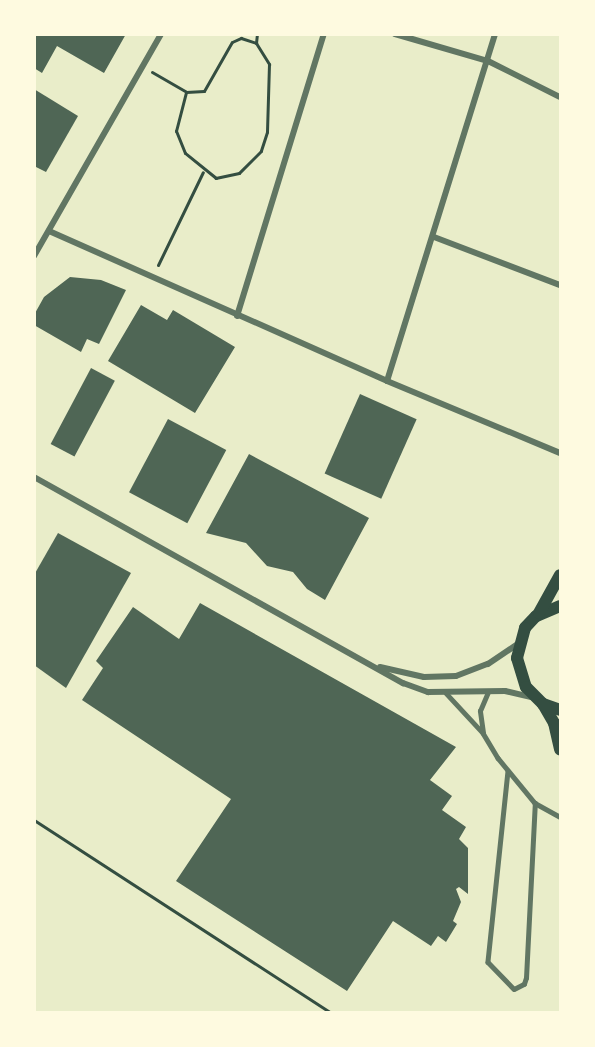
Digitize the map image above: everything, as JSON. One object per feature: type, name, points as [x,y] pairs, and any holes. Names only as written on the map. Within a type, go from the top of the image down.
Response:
[{"type":"main road","points":[[561,575],[519,643],[519,674],[554,723],[561,749]]},
{"type":"main road","points":[[536,616],[561,606]]},
{"type":"main road","points":[[539,701],[561,710]]},
{"type":"street","points":[[34,256],[161,34]]},
{"type":"street","points":[[237,316],[324,34]]},
{"type":"street","points":[[395,34],[488,61],[561,97]]},
{"type":"street","points":[[387,381],[434,237],[495,34]]},
{"type":"street","points":[[49,231],[237,316],[561,453]]},
{"type":"street","points":[[434,237],[561,285]]},
{"type":"street","points":[[34,477],[416,688],[446,693],[488,692],[539,701]]},
{"type":"street","points":[[374,665],[424,677],[456,676],[488,664],[519,643]]},
{"type":"lane","points":[[483,734],[480,711],[488,692]]},
{"type":"lane","points":[[446,693],[483,734],[507,771],[536,803],[561,817]]},
{"type":"lane","points":[[507,771],[488,963],[514,989],[524,984],[526,978],[536,803]]},
{"type":"path","points":[[256,43],[258,34]]},
{"type":"path","points":[[142,67],[186,92],[204,91],[211,84],[232,42],[248,38],[256,43],[268,64],[271,84],[266,141],[239,173],[227,179],[203,172],[185,153],[176,131],[186,92]]},
{"type":"path","points":[[158,264],[203,172]]},
{"type":"path","points":[[34,820],[330,1012]]},
{"type":"building","points":[[34,34],[126,34],[104,73],[57,46],[42,73],[34,68]]},
{"type":"building","points":[[34,89],[78,116],[46,172],[34,166]]},
{"type":"building","points":[[70,277],[101,280],[126,290],[99,344],[87,339],[81,352],[34,325],[34,315],[44,297]]},
{"type":"building","points":[[141,305],[167,320],[173,310],[235,347],[195,413],[108,361]]},
{"type":"building","points":[[91,368],[115,381],[74,457],[51,444]]},
{"type":"building","points":[[360,394],[417,419],[381,499],[325,473]]},
{"type":"building","points":[[168,419],[226,450],[187,523],[129,492]]},
{"type":"building","points":[[249,454],[369,518],[325,600],[307,589],[293,572],[267,566],[246,543],[206,533]]},
{"type":"building","points":[[58,533],[131,573],[66,688],[34,665],[34,575]]},
{"type":"building","points":[[200,603],[456,747],[430,780],[452,796],[442,810],[466,827],[459,839],[468,848],[468,894],[459,887],[456,889],[461,902],[453,921],[457,924],[446,942],[438,936],[431,946],[393,921],[347,991],[176,881],[231,799],[82,700],[103,668],[96,661],[133,607],[179,639]]}]
